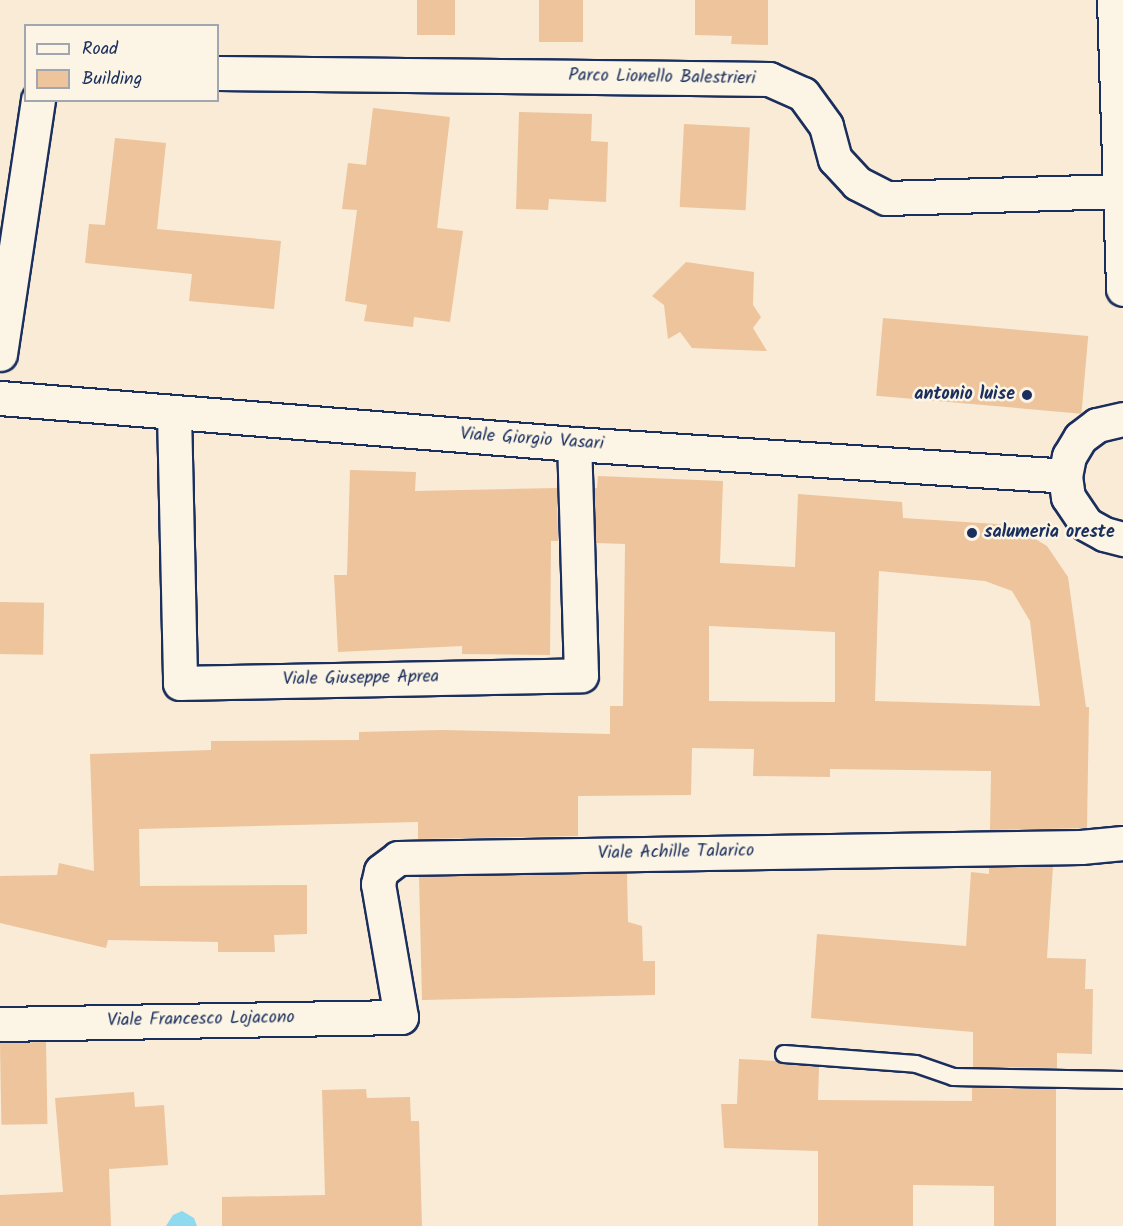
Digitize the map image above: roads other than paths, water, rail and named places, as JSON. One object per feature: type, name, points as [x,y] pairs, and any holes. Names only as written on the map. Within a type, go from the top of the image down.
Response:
[{"type":"street","points":[[1114,0],[1123,289]]},
{"type":"street","name":"Parco Lionello Balestrieri","points":[[219,73],[769,79],[803,94],[826,126],[835,159],[857,183],[886,198],[1120,191]]},
{"type":"street","points":[[0,354],[38,102]]},
{"type":"street","name":"Viale Giorgio Vasari","points":[[0,398],[574,444],[1065,476]]},
{"type":"street","name":"Viale Giuseppe Aprea","points":[[174,413],[180,683],[581,675],[574,444]]},
{"type":"street","points":[[1123,419],[1097,425],[1080,438],[1069,456],[1065,476],[1068,497],[1086,524],[1104,534],[1123,539]]},
{"type":"street","name":"Viale Achille Talarico","points":[[402,1017],[378,884],[381,871],[398,858],[1069,847],[1123,843]]},
{"type":"street","name":"Viale Francesco Lojacono","points":[[0,1024],[402,1017]]},
{"type":"lane","points":[[784,1054],[916,1064],[953,1077],[1123,1080]]},
{"type":"water","points":[[182,1211],[194,1218],[197,1226],[166,1226],[173,1215]]},
{"type":"place","name":"antonio luise","points":[[1027,395]]},
{"type":"place","name":"salumeria oreste","points":[[972,533]]}]
